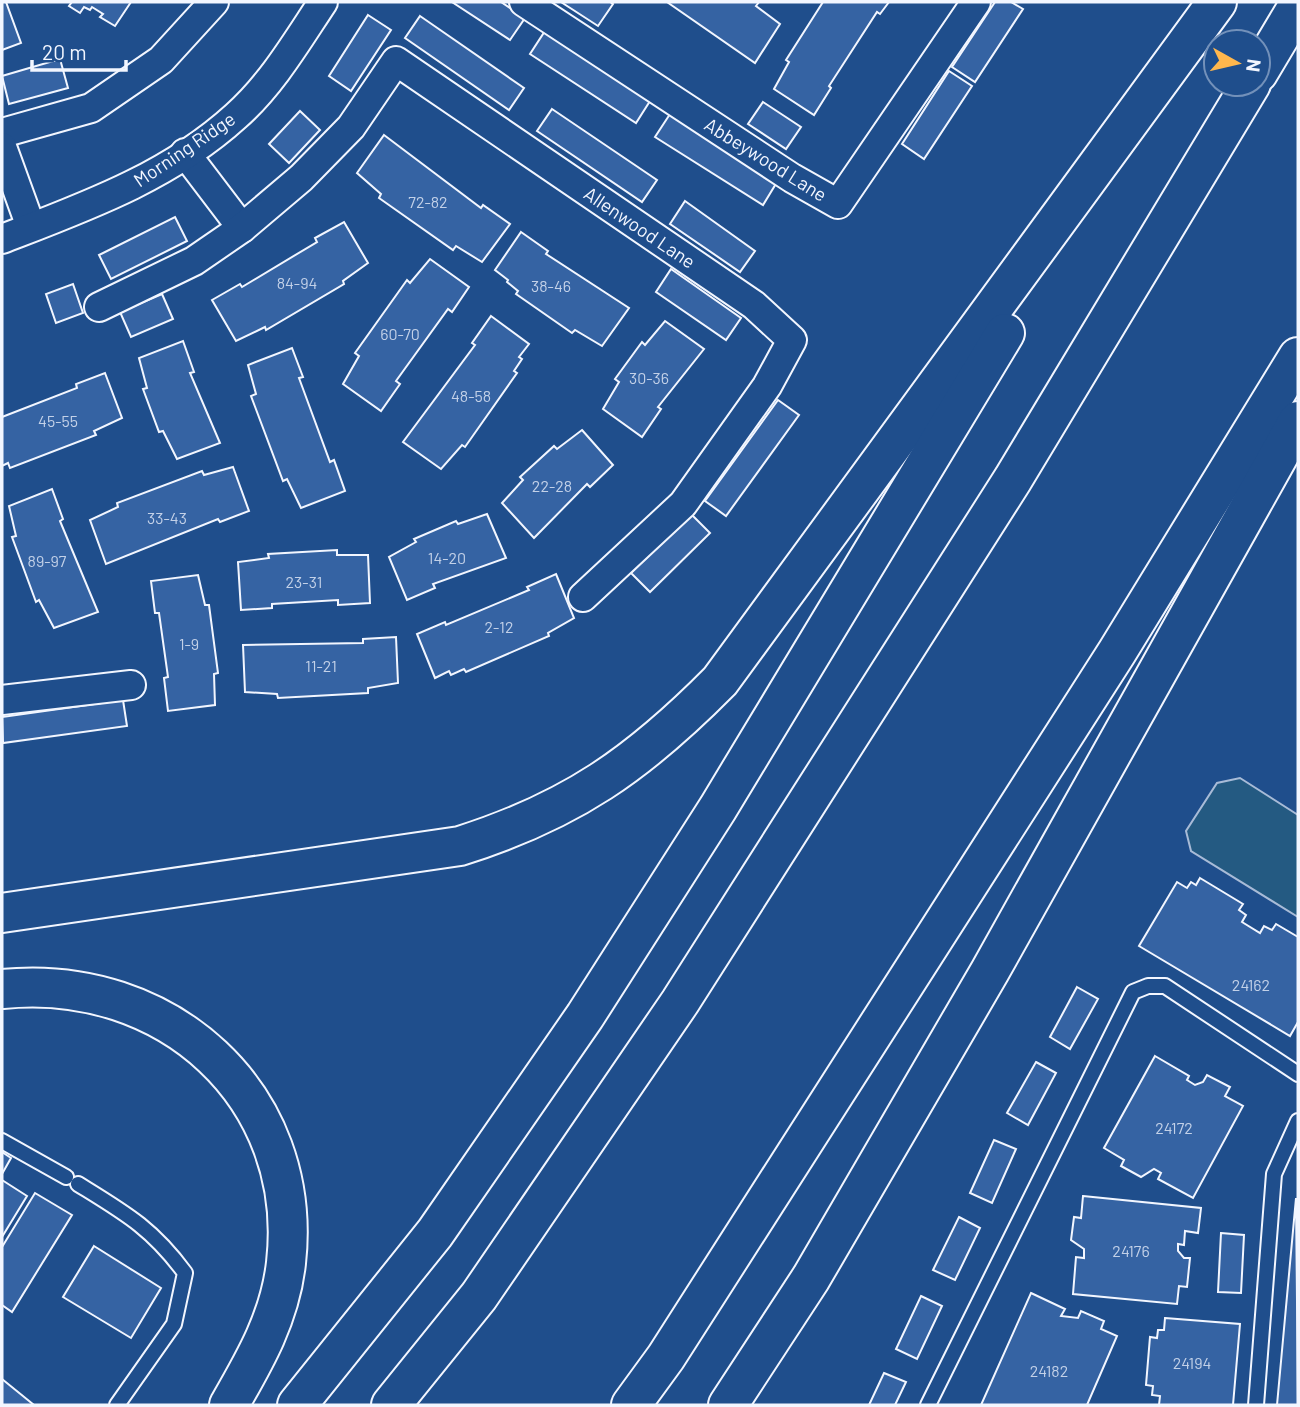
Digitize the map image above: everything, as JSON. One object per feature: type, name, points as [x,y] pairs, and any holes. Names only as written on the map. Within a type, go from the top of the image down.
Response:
[{"type":"highway","points":[[2,913],[460,846],[527,823],[561,807],[619,771],[669,733],[719,681],[1134,119],[1217,2]]},
{"type":"highway","points":[[1272,50],[1298,6]]},
{"type":"highway","points":[[391,1405],[479,1296],[680,1002],[1005,491],[1243,98]]},
{"type":"highway","points":[[296,1405],[435,1233],[584,1016],[718,808],[1134,119]]},
{"type":"highway","points":[[631,1405],[666,1357],[1118,653],[1298,357]]},
{"type":"highway","points":[[728,1405],[811,1278],[969,1007],[1298,421]]},
{"type":"highway","points":[[2,989],[64,988],[113,998],[150,1012],[188,1035],[220,1063],[248,1096],[268,1132],[283,1177],[289,1220],[286,1265],[277,1307],[266,1339],[229,1405]]},
{"type":"street","points":[[2,133],[90,108],[161,60],[214,2]]},
{"type":"street","name":"Morning Ridge","points":[[2,239],[113,197],[185,153],[236,116],[279,67],[323,2]]},
{"type":"street","name":"Abbeywood Lane","points":[[524,2],[792,178],[838,204],[976,2]]},
{"type":"street","name":"Allenwood Lane","points":[[99,307],[194,261],[242,228],[301,178],[351,127],[396,61],[754,305],[792,340],[767,386],[683,504],[583,597]]},
{"type":"street","points":[[2,147],[32,227]]},
{"type":"street","points":[[185,153],[242,228]]},
{"type":"street","points":[[2,700],[131,685]]},
{"type":"lane","points":[[928,1405],[1133,992],[1148,986],[1165,986],[1298,1074]]},
{"type":"lane","points":[[1256,1405],[1274,1174],[1298,1121]]},
{"type":"lane","points":[[2,1141],[142,1223],[165,1245],[185,1273],[174,1324],[117,1405]]},
{"type":"shaded area","points":[[1240,778],[1298,815],[1298,917],[1191,851],[1186,831],[1217,783]]},
{"type":"building","points":[[2,2],[6,2],[21,43],[2,50]]},
{"type":"building","points":[[72,2],[131,2],[115,26],[100,17],[103,14],[92,7],[90,10],[84,7],[80,13],[69,6]]},
{"type":"building","points":[[452,2],[501,2],[525,18],[510,40]]},
{"type":"building","points":[[561,2],[610,2],[613,4],[598,26]]},
{"type":"building","points":[[667,2],[759,2],[756,6],[780,24],[755,63]]},
{"type":"building","points":[[823,2],[889,2],[880,14],[877,12],[829,86],[831,88],[814,115],[774,89],[789,62],[786,60]]},
{"type":"building","points":[[995,2],[1011,2],[1023,9],[975,82],[952,67]]},
{"type":"building","points":[[368,15],[391,30],[351,91],[329,76]]},
{"type":"building","points":[[420,16],[524,88],[509,110],[405,38]]},
{"type":"building","points":[[545,31],[650,101],[636,123],[530,54]]},
{"type":"building","points":[[60,59],[68,88],[9,104],[2,76]]},
{"type":"building","points":[[949,71],[972,86],[924,159],[902,144]]},
{"type":"building","points":[[763,102],[801,127],[786,149],[748,124]]},
{"type":"building","points":[[552,109],[657,180],[642,202],[537,131]]},
{"type":"building","points":[[300,111],[320,130],[289,163],[269,144]]},
{"type":"building","points":[[670,114],[777,182],[763,205],[655,137]]},
{"type":"building","points":[[384,135],[481,208],[483,205],[510,224],[482,262],[456,246],[453,250],[379,198],[381,194],[357,173]]},
{"type":"building","points":[[685,201],[755,251],[740,272],[670,224]]},
{"type":"building","points":[[175,217],[187,241],[111,279],[99,255]]},
{"type":"building","points":[[344,222],[368,263],[343,281],[344,284],[266,330],[265,327],[236,341],[212,300],[240,284],[242,287],[317,242],[315,238]]},
{"type":"building","points":[[521,232],[548,251],[546,254],[629,308],[602,346],[575,330],[572,333],[516,294],[518,291],[495,270]]},
{"type":"building","points":[[430,259],[469,287],[452,312],[448,309],[396,381],[400,384],[381,411],[343,384],[359,356],[355,353],[407,280],[410,283]]},
{"type":"building","points":[[671,269],[741,318],[726,340],[656,292]]},
{"type":"building","points":[[73,284],[83,313],[56,323],[46,294]]},
{"type":"building","points":[[162,294],[173,319],[131,337],[120,312]]},
{"type":"building","points":[[491,316],[529,344],[519,357],[522,359],[514,371],[517,373],[465,447],[462,445],[441,469],[403,442],[475,345],[472,343]]},
{"type":"building","points":[[665,321],[704,349],[658,407],[661,409],[642,437],[603,409],[619,382],[615,379],[642,342],[645,345]]},
{"type":"building","points":[[183,341],[194,372],[190,373],[220,443],[177,459],[163,431],[159,432],[143,389],[147,388],[139,358]]},
{"type":"building","points":[[292,348],[303,377],[299,378],[330,462],[334,460],[345,491],[301,508],[287,479],[283,481],[251,396],[256,394],[248,365]]},
{"type":"building","points":[[105,373],[122,418],[94,431],[96,435],[10,468],[8,463],[2,466],[2,417],[77,388],[76,384]]},
{"type":"building","points":[[778,400],[799,415],[726,516],[705,501]]},
{"type":"building","points":[[582,430],[613,465],[590,487],[587,484],[534,538],[502,503],[523,480],[520,477],[554,446],[557,449]]},
{"type":"building","points":[[233,467],[249,511],[220,522],[218,519],[106,564],[90,520],[118,507],[117,503],[202,471],[204,475]]},
{"type":"building","points":[[52,489],[63,519],[60,521],[98,612],[54,628],[39,600],[36,602],[12,537],[16,536],[9,506]]},
{"type":"building","points":[[487,514],[506,558],[433,584],[435,588],[407,600],[389,557],[416,542],[414,539],[456,521],[458,524]]},
{"type":"building","points":[[691,514],[710,533],[650,592],[631,573]]},
{"type":"building","points":[[337,550],[337,555],[368,555],[370,603],[338,605],[338,600],[272,604],[272,608],[241,610],[238,562],[269,558],[268,554]]},
{"type":"building","points":[[556,574],[574,618],[548,633],[549,636],[466,672],[464,669],[451,675],[449,671],[435,678],[417,634],[445,622],[446,625],[529,590],[527,587]]},
{"type":"building","points":[[198,575],[205,605],[209,605],[218,673],[214,674],[215,705],[168,711],[164,678],[168,677],[159,613],[155,613],[151,581]]},
{"type":"building","points":[[396,637],[398,683],[368,688],[368,693],[278,698],[277,694],[245,692],[243,645],[363,643],[363,639]]},
{"type":"building","points":[[123,700],[127,726],[3,743],[2,717]]},
{"type":"building","points":[[1200,878],[1243,904],[1239,910],[1246,915],[1242,922],[1260,933],[1264,926],[1272,930],[1276,924],[1298,937],[1298,1022],[1290,1036],[1139,946],[1177,882],[1187,888],[1191,882],[1196,885]]},
{"type":"building","points":[[1077,987],[1098,999],[1070,1049],[1050,1037]]},
{"type":"building","points":[[1155,1056],[1189,1076],[1187,1080],[1195,1085],[1203,1082],[1207,1075],[1230,1087],[1225,1096],[1243,1106],[1193,1198],[1158,1179],[1161,1173],[1154,1169],[1141,1177],[1121,1166],[1124,1160],[1104,1148]]},
{"type":"building","points":[[1036,1062],[1056,1073],[1028,1125],[1007,1113]]},
{"type":"building","points":[[994,1140],[1016,1149],[992,1203],[970,1193]]},
{"type":"building","points":[[2,1152],[11,1158],[2,1174]]},
{"type":"building","points":[[2,1180],[27,1196],[2,1237]]},
{"type":"building","points":[[35,1193],[72,1215],[12,1312],[2,1305],[2,1247]]},
{"type":"building","points":[[1083,1196],[1201,1208],[1198,1233],[1185,1231],[1184,1245],[1178,1244],[1178,1251],[1184,1258],[1190,1258],[1187,1287],[1179,1286],[1177,1304],[1073,1294],[1076,1257],[1084,1258],[1084,1249],[1071,1240],[1074,1217],[1081,1218]]},
{"type":"building","points":[[1296,1198],[1298,1405],[1277,1405]]},
{"type":"building","points":[[959,1217],[980,1228],[955,1280],[933,1270]]},
{"type":"building","points":[[1221,1233],[1244,1235],[1241,1293],[1218,1292]]},
{"type":"building","points":[[94,1246],[161,1288],[131,1338],[63,1297]]},
{"type":"building","points":[[1031,1293],[1065,1309],[1061,1316],[1078,1318],[1081,1311],[1104,1321],[1101,1329],[1117,1336],[1087,1405],[981,1405]]},
{"type":"building","points":[[921,1296],[942,1306],[917,1359],[896,1349]]},
{"type":"building","points":[[1165,1318],[1240,1324],[1233,1405],[1159,1405],[1160,1396],[1152,1395],[1153,1386],[1146,1385],[1150,1337],[1157,1338],[1158,1330],[1164,1330]]},
{"type":"building","points":[[884,1373],[906,1382],[895,1405],[869,1405]]},
{"type":"building","points":[[2,1379],[34,1405],[2,1405]]}]
